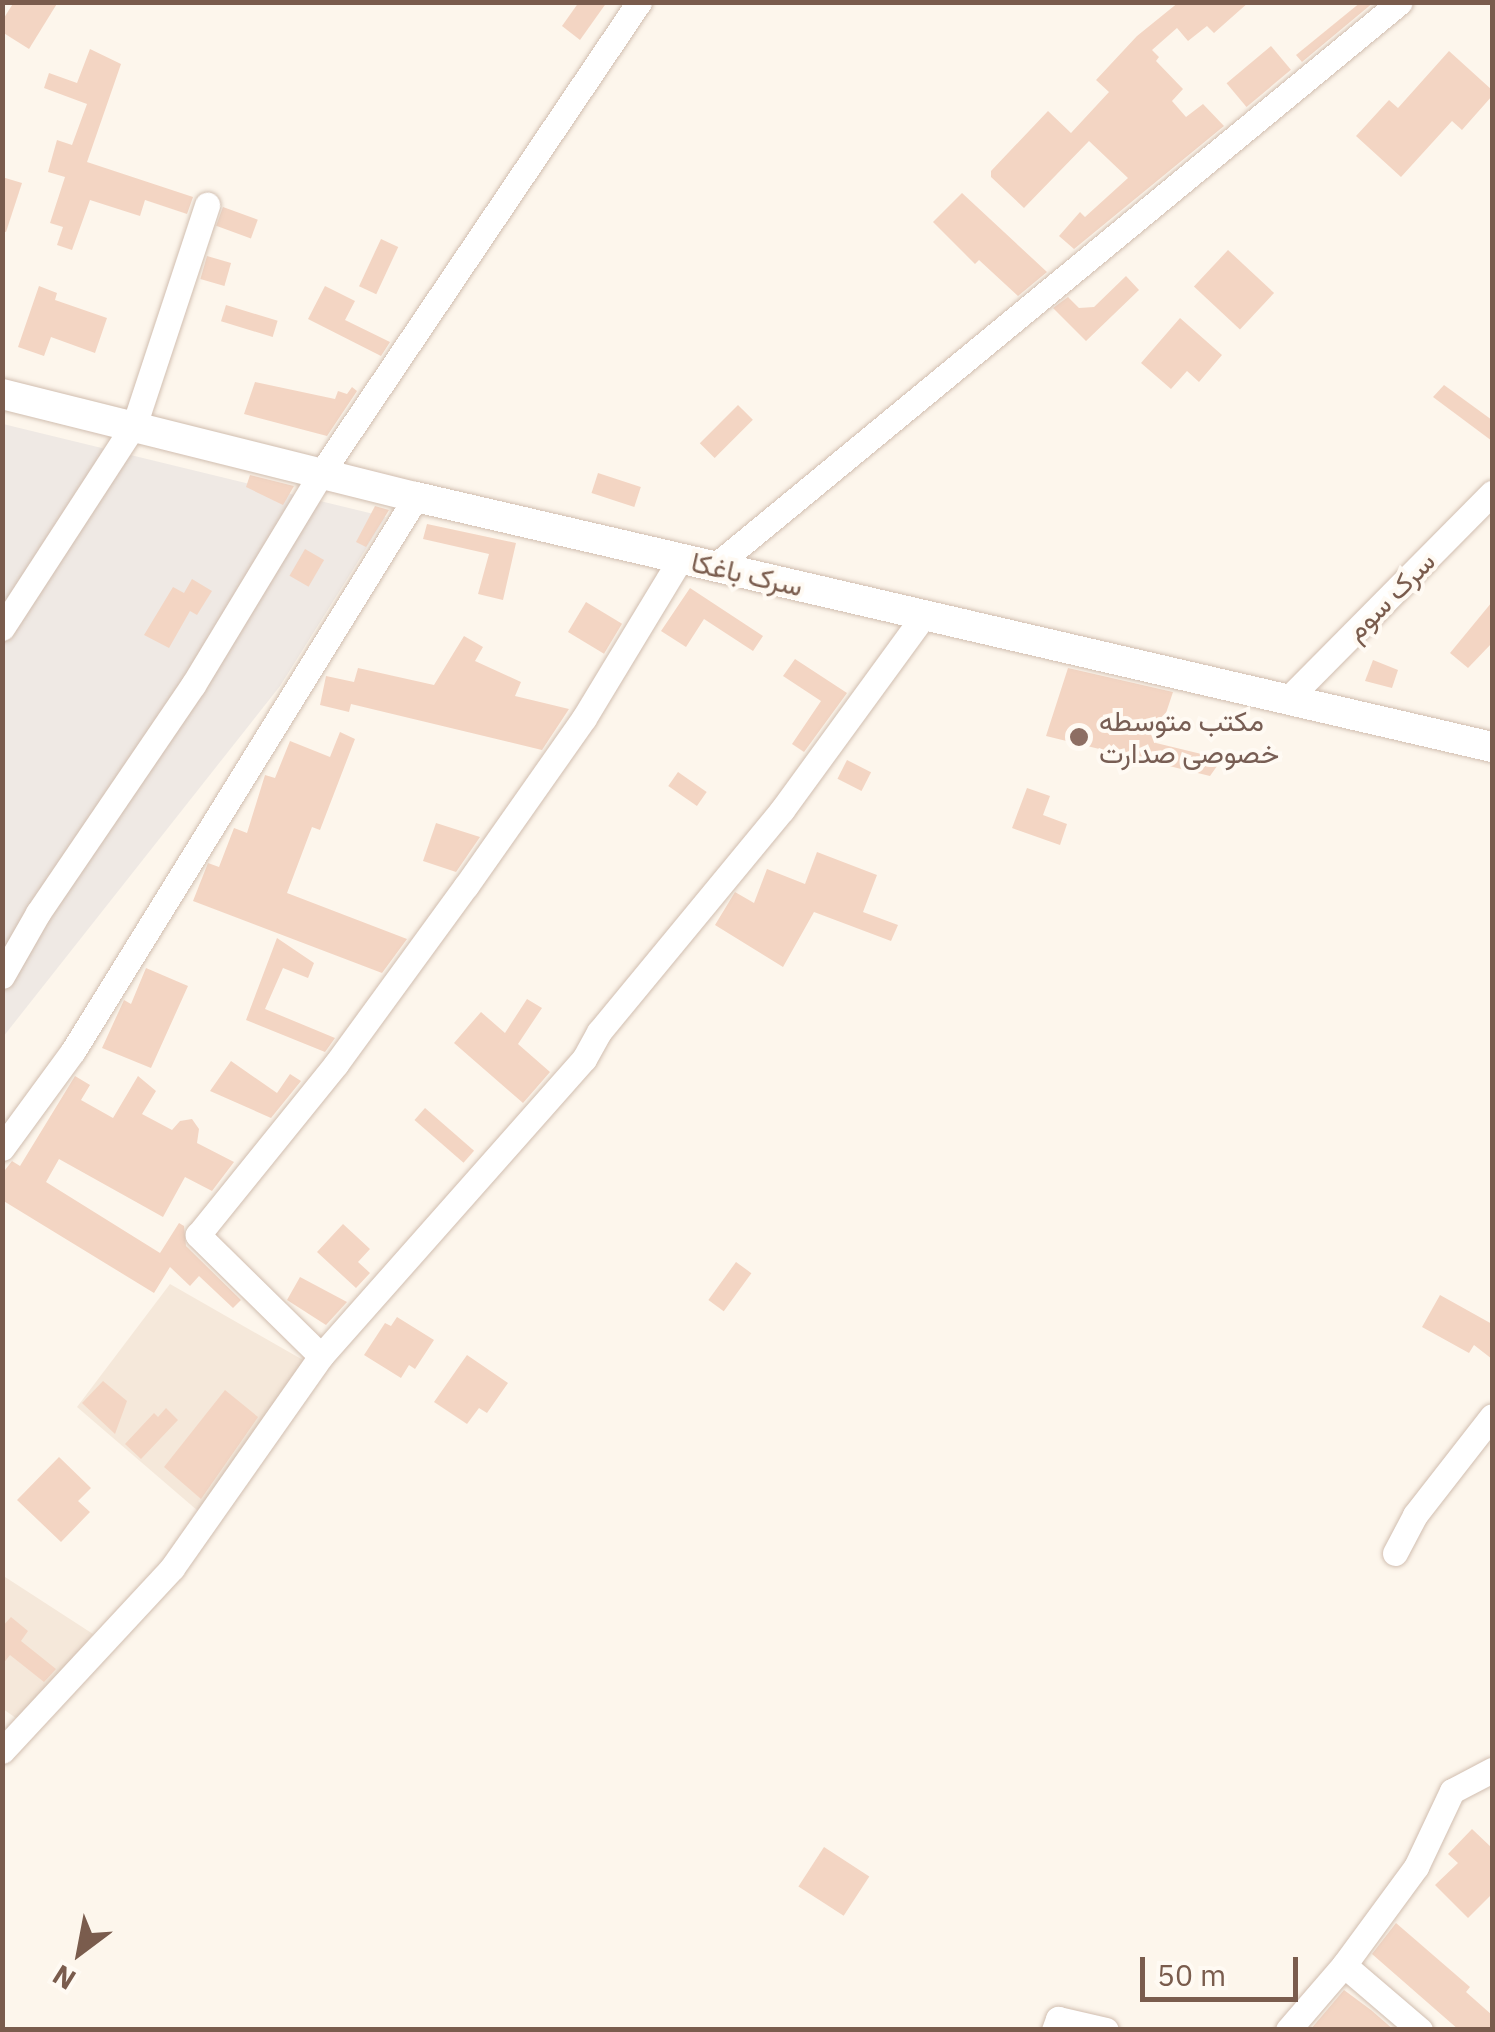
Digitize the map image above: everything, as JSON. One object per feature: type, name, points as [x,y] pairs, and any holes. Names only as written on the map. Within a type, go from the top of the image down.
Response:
[{"type":"street","points":[[2,976],[38,913],[193,685],[322,472],[640,2]]},
{"type":"street","points":[[715,566],[1400,2]]},
{"type":"street","points":[[2,628],[135,423],[208,205]]},
{"type":"street","name":"سرک باغکا","points":[[2,394],[135,423],[416,496],[1492,747]]},
{"type":"street","name":"سرک سوم","points":[[1288,700],[1492,493]]},
{"type":"street","points":[[2,1148],[73,1051],[416,496]]},
{"type":"street","points":[[321,1356],[198,1235],[336,1064],[466,886],[584,718],[682,558]]},
{"type":"street","points":[[2,1751],[172,1568],[321,1356],[584,1059],[598,1032],[782,810],[924,615]]},
{"type":"street","points":[[1395,1554],[1415,1514],[1492,1416]]},
{"type":"street","points":[[1288,2030],[1344,1964],[1416,1867],[1452,1791],[1492,1770]]},
{"type":"street","points":[[1344,1964],[1420,2030]]},
{"type":"street","points":[[1054,2030],[1058,2018],[1106,2030]]},
{"type":"shaded area","points":[[3,424],[386,517],[280,686],[3,1037]]},
{"type":"shaded area","points":[[170,1284],[317,1368],[205,1517],[77,1407]]},
{"type":"shaded area","points":[[2,1575],[93,1634],[23,1723],[3,1709]]},
{"type":"building","points":[[14,2],[58,2],[29,49],[2,32],[2,21]]},
{"type":"building","points":[[579,2],[607,2],[580,40],[562,26]]},
{"type":"building","points":[[1179,2],[1249,2],[1214,33],[1207,26],[1188,41],[1177,28],[1152,50],[1159,57],[1156,61],[1183,89],[1172,101],[1186,117],[1203,104],[1224,126],[1074,249],[1059,236],[1080,212],[1085,217],[1128,178],[1089,141],[1024,208],[991,177],[991,171],[1048,111],[1071,133],[1109,92],[1096,80],[1137,36]]},
{"type":"building","points":[[1361,2],[1374,2],[1302,62],[1296,55]]},
{"type":"building","points":[[1271,46],[1291,70],[1246,107],[1227,83]]},
{"type":"building","points":[[90,49],[121,64],[87,162],[193,197],[187,214],[145,200],[140,216],[90,200],[72,250],[57,245],[63,227],[50,223],[65,177],[48,172],[57,140],[72,145],[87,104],[44,88],[49,73],[77,83]]},
{"type":"building","points":[[1449,51],[1492,90],[1492,96],[1462,130],[1452,121],[1401,177],[1356,136],[1389,100],[1398,108]]},
{"type":"building","points":[[2,177],[22,183],[6,232],[2,231]]},
{"type":"building","points":[[962,193],[1047,272],[1018,296],[979,260],[975,264],[933,222]]},
{"type":"building","points":[[223,207],[258,220],[251,238],[216,226]]},
{"type":"building","points":[[381,239],[398,247],[376,294],[359,286]]},
{"type":"building","points":[[1228,250],[1274,293],[1240,330],[1194,287]]},
{"type":"building","points":[[207,256],[231,263],[224,286],[200,279]]},
{"type":"building","points":[[1126,276],[1139,290],[1086,341],[1053,308],[1068,297],[1079,308],[1094,307]]},
{"type":"building","points":[[39,286],[57,293],[55,300],[107,318],[95,353],[51,337],[44,356],[18,347]]},
{"type":"building","points":[[325,286],[355,301],[345,320],[390,342],[381,356],[308,319]]},
{"type":"building","points":[[226,305],[278,321],[273,337],[221,321]]},
{"type":"building","points":[[1180,318],[1222,355],[1199,382],[1187,371],[1171,389],[1141,363]]},
{"type":"building","points":[[255,382],[335,399],[338,391],[347,394],[352,387],[357,391],[327,436],[244,414]]},
{"type":"building","points":[[1444,385],[1492,420],[1492,441],[1433,397]]},
{"type":"building","points":[[738,405],[753,420],[715,458],[700,443]]},
{"type":"building","points":[[598,473],[641,487],[634,507],[592,493]]},
{"type":"building","points":[[250,475],[294,486],[283,505],[246,487]]},
{"type":"building","points":[[375,506],[389,510],[366,547],[356,542]]},
{"type":"building","points":[[427,524],[516,543],[503,600],[478,594],[489,554],[423,539]]},
{"type":"building","points":[[305,549],[324,560],[309,587],[290,576]]},
{"type":"building","points":[[192,579],[212,591],[197,615],[190,611],[169,648],[144,635],[173,587],[184,593]]},
{"type":"building","points":[[690,588],[763,636],[753,651],[704,619],[686,647],[661,631]]},
{"type":"building","points":[[586,602],[622,624],[604,654],[568,632]]},
{"type":"building","points":[[1492,602],[1492,643],[1468,668],[1450,653]]},
{"type":"building","points":[[464,636],[483,647],[475,661],[521,682],[515,696],[569,709],[542,750],[351,704],[349,712],[320,705],[326,676],[354,682],[358,668],[434,685]]},
{"type":"building","points":[[795,659],[847,693],[804,752],[792,744],[821,701],[783,676]]},
{"type":"building","points":[[1373,660],[1398,670],[1392,688],[1365,681]]},
{"type":"building","points":[[1068,668],[1173,692],[1156,743],[1222,759],[1210,776],[1046,736]]},
{"type":"building","points":[[340,732],[355,739],[320,830],[312,827],[287,893],[407,939],[382,973],[193,901],[208,863],[219,867],[234,828],[247,833],[265,775],[275,778],[290,741],[330,757]]},
{"type":"building","points":[[847,760],[871,772],[862,791],[837,779]]},
{"type":"building","points":[[678,772],[707,792],[697,806],[668,786]]},
{"type":"building","points":[[1027,788],[1050,796],[1043,815],[1067,824],[1060,845],[1012,828]]},
{"type":"building","points":[[436,823],[480,837],[456,872],[423,861]]},
{"type":"building","points":[[817,852],[877,875],[863,912],[898,925],[891,941],[814,912],[783,967],[715,925],[735,892],[754,903],[767,869],[805,884]]},
{"type":"building","points":[[277,938],[314,963],[308,978],[283,968],[265,1009],[335,1038],[325,1052],[246,1020]]},
{"type":"building","points":[[146,968],[188,986],[151,1068],[102,1048],[124,1000],[131,1004]]},
{"type":"building","points":[[527,999],[542,1008],[518,1044],[550,1072],[523,1103],[454,1043],[481,1012],[505,1033]]},
{"type":"building","points":[[231,1061],[277,1093],[290,1074],[301,1081],[271,1118],[210,1091]]},
{"type":"building","points":[[75,1076],[90,1085],[81,1100],[113,1118],[138,1076],[156,1091],[142,1114],[172,1130],[180,1121],[192,1119],[199,1129],[197,1143],[234,1162],[212,1191],[185,1177],[163,1217],[59,1159],[46,1182],[160,1253],[179,1223],[184,1226],[186,1246],[241,1300],[233,1308],[199,1276],[190,1286],[170,1267],[154,1293],[2,1200],[2,1174],[12,1161],[20,1166]]},
{"type":"building","points":[[425,1108],[474,1151],[464,1163],[415,1120]]},
{"type":"building","points":[[343,1224],[370,1249],[358,1262],[370,1273],[356,1288],[317,1252]]},
{"type":"building","points":[[736,1262],[751,1273],[724,1311],[708,1300]]},
{"type":"building","points":[[300,1277],[347,1302],[326,1325],[287,1300]]},
{"type":"building","points":[[1440,1295],[1492,1324],[1492,1359],[1474,1345],[1469,1353],[1422,1327]]},
{"type":"building","points":[[397,1317],[434,1340],[415,1369],[409,1365],[401,1378],[364,1355],[385,1323],[391,1326]]},
{"type":"building","points":[[467,1355],[508,1383],[487,1413],[479,1408],[467,1424],[434,1402]]},
{"type":"building","points":[[103,1381],[127,1401],[115,1434],[82,1403]]},
{"type":"building","points":[[225,1390],[258,1417],[201,1499],[164,1467]]},
{"type":"building","points":[[166,1408],[178,1420],[141,1459],[125,1444],[154,1413],[158,1417]]},
{"type":"building","points":[[59,1457],[91,1488],[78,1501],[90,1512],[61,1542],[17,1500]]},
{"type":"building","points":[[11,1617],[28,1631],[21,1641],[56,1669],[44,1682],[10,1655],[2,1665],[2,1627]]},
{"type":"building","points":[[1472,1829],[1492,1848],[1492,1894],[1468,1918],[1435,1885],[1458,1863],[1448,1854]]},
{"type":"building","points":[[824,1847],[869,1876],[844,1916],[798,1886]]},
{"type":"building","points":[[1396,1923],[1470,1987],[1466,1992],[1492,2015],[1492,2030],[1459,2030],[1372,1954]]},
{"type":"building","points":[[1344,1990],[1371,2010],[1394,2030],[1310,2030]]},
{"type":"place","name":"مکتب متوسطه خصوصی صدارت","points":[[1079,737]]}]
